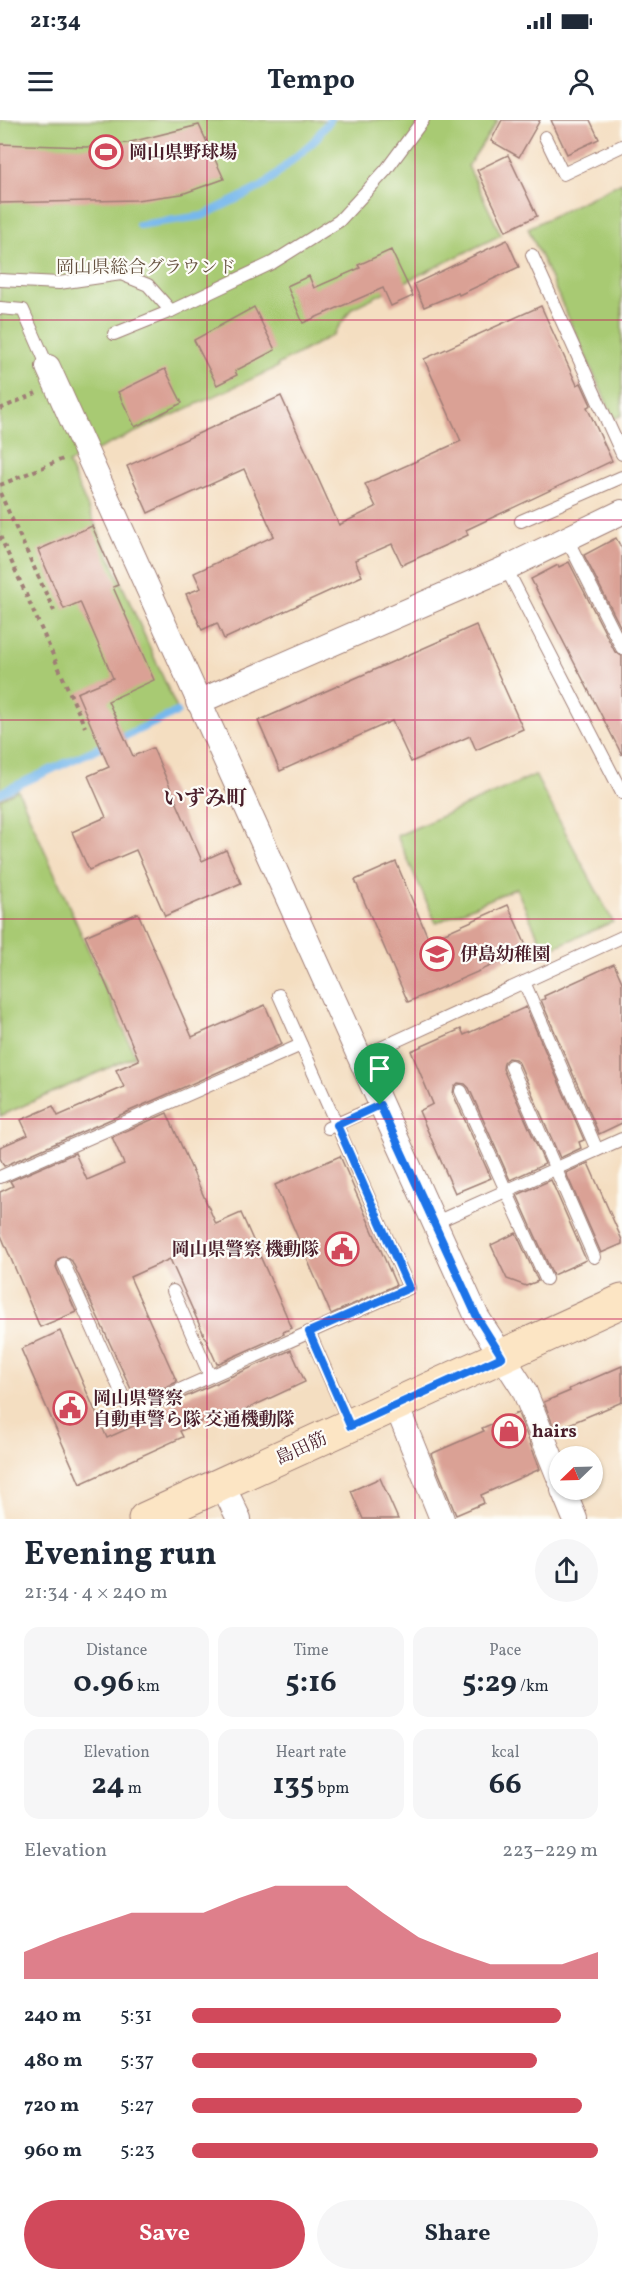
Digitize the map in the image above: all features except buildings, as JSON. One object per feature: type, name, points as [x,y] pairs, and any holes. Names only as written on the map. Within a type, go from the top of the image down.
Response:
[{"type":"street","points":[[48,367],[477,1317],[524,1390],[549,1452]]},
{"type":"street","points":[[198,702],[506,568],[622,512]]},
{"type":"street","name":"島田筋","points":[[145,1519],[622,1301]]},
{"type":"street","points":[[396,1405],[442,1519]]},
{"type":"street","points":[[222,1484],[238,1519]]},
{"type":"street","points":[[567,1500],[575,1519]]},
{"type":"lane","points":[[114,334],[171,311],[272,263],[339,221],[386,170],[423,120]]},
{"type":"lane","points":[[545,137],[563,174],[622,146]]},
{"type":"lane","points":[[532,255],[622,454]]},
{"type":"lane","points":[[0,280],[59,283],[121,274],[148,285],[171,311]]},
{"type":"lane","points":[[0,308],[22,310],[48,367]]},
{"type":"lane","points":[[522,521],[622,477]]},
{"type":"lane","points":[[567,539],[622,648]]},
{"type":"lane","points":[[506,568],[622,793]]},
{"type":"lane","points":[[359,1058],[621,940]]},
{"type":"lane","points":[[524,982],[597,1150]]},
{"type":"lane","points":[[64,1264],[129,1412],[409,1288],[333,1126],[279,995]]},
{"type":"lane","points":[[0,1177],[301,1045]]},
{"type":"lane","points":[[511,1066],[594,1257]]},
{"type":"lane","points":[[461,1090],[546,1279]]},
{"type":"lane","points":[[333,1126],[380,1105]]},
{"type":"lane","points":[[434,1223],[622,1139]]},
{"type":"lane","points":[[173,1291],[210,1376]]},
{"type":"lane","points":[[309,1332],[350,1426]]},
{"type":"path","points":[[0,409],[41,391]]},
{"type":"path","points":[[0,485],[69,456]]},
{"type":"path","points":[[0,493],[54,611]]},
{"type":"path","points":[[0,536],[85,726]]},
{"type":"green space","name":"岡山県総合グラウンド","points":[[0,120],[498,120],[468,166],[501,235],[352,308],[333,335],[277,365],[278,367],[68,463],[177,709],[0,791]]},
{"type":"green space","points":[[622,182],[622,415],[614,419],[528,228]]},
{"type":"green space","points":[[535,775],[613,922],[545,951],[516,888],[436,923],[397,836]]},
{"type":"green space","points":[[18,790],[135,1056],[0,1116],[0,799]]},
{"type":"waterway","points":[[139,225],[202,216],[263,186],[314,141],[330,120]]},
{"type":"waterway","points":[[0,793],[177,712]]},
{"type":"place","name":"岡山県野球場","points":[[106,152]]},
{"type":"place","name":"伊島幼稚園","points":[[437,954]]},
{"type":"place","name":"岡山県警察 機動隊","points":[[342,1249]]},
{"type":"place","name":"岡山県警察 自動車警ら隊 交通機動隊","points":[[70,1408]]},
{"type":"place","name":"hairs","points":[[509,1431]]},
{"type":"district","name":"いずみ町","points":[[205,798]]},
{"type":"route","points":[[380,1105],[477,1317],[502,1357],[350,1426],[309,1332],[409,1288],[337,1125],[380,1105]]}]
